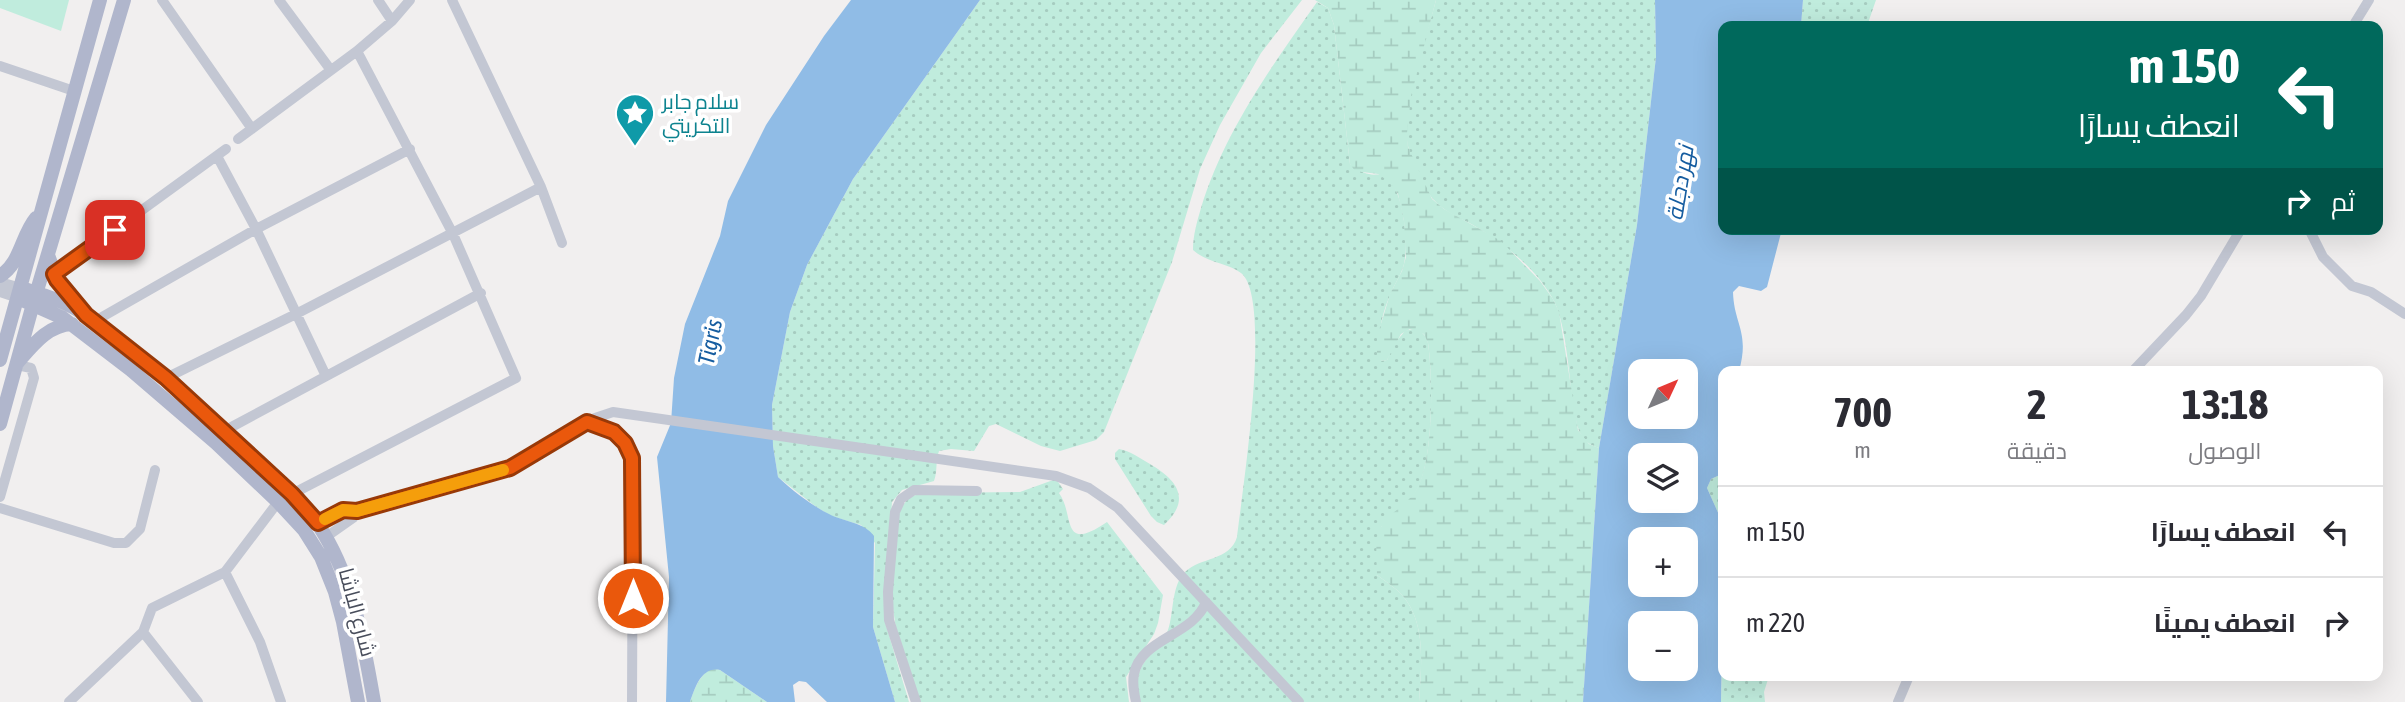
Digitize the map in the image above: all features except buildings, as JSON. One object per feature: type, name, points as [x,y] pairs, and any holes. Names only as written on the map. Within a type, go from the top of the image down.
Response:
[{"type":"main road","points":[[0,360],[100,0]]},
{"type":"main road","points":[[0,424],[34,298],[124,0]]},
{"type":"main road","points":[[0,276],[15,262],[26,233],[41,212]]},
{"type":"main road","points":[[47,255],[54,274],[90,318]]},
{"type":"main road","name":"شارع الباشا","points":[[20,293],[34,298],[72,324],[189,418],[278,502],[313,542],[328,575],[343,622],[358,702]]},
{"type":"main road","points":[[34,298],[62,302],[90,318],[166,378],[292,494],[318,523],[339,563],[354,609],[374,702]]},
{"type":"main road","points":[[0,315],[8,335]]},
{"type":"main road","points":[[17,364],[47,332],[72,324]]},
{"type":"street","points":[[279,0],[330,69]]},
{"type":"street","points":[[378,0],[392,21]]},
{"type":"street","points":[[239,139],[357,51],[392,21],[410,0]]},
{"type":"street","points":[[452,0],[541,187],[562,243]]},
{"type":"street","points":[[2356,21],[2369,0]]},
{"type":"street","points":[[161,1],[252,129]]},
{"type":"street","points":[[292,494],[516,378],[453,234],[357,51]]},
{"type":"street","points":[[0,66],[74,91]]},
{"type":"street","points":[[90,318],[410,149]]},
{"type":"street","points":[[54,274],[221,152],[326,376]]},
{"type":"street","points":[[166,378],[541,187]]},
{"type":"street","points":[[2138,366],[2194,306],[2237,235]]},
{"type":"street","points":[[2312,235],[2323,257],[2352,286],[2371,292],[2405,314]]},
{"type":"street","points":[[0,282],[20,293]]},
{"type":"street","points":[[0,292],[20,293]]},
{"type":"street","points":[[224,431],[481,293]]},
{"type":"street","points":[[0,497],[34,378],[31,368],[17,364]]},
{"type":"street","points":[[318,523],[343,510],[357,511],[510,468],[607,413],[624,413],[1056,476],[1089,488],[1118,508],[1299,702]]},
{"type":"street","points":[[587,422],[614,432],[625,443],[633,464],[632,702]]},
{"type":"street","points":[[0,508],[114,544],[126,544],[140,529],[155,470]]},
{"type":"street","points":[[915,702],[889,620],[888,592],[895,512],[901,499],[915,490],[977,491]]},
{"type":"street","points":[[69,702],[143,632],[152,608],[225,572],[278,502]]},
{"type":"street","points":[[326,537],[353,518],[357,511]]},
{"type":"street","points":[[225,572],[260,642],[281,702]]},
{"type":"street","points":[[1136,702],[1133,685],[1136,667],[1158,643],[1197,619],[1206,602]]},
{"type":"street","points":[[143,632],[196,701]]},
{"type":"street","points":[[1898,702],[1907,681]]},
{"type":"green space","points":[[0,0],[69,0],[61,31],[0,8]]},
{"type":"green space","points":[[980,0],[1302,0],[1261,53],[1220,125],[1200,169],[1172,262],[1104,432],[1096,440],[1060,451],[1041,446],[996,424],[989,426],[974,451],[939,451],[934,481],[902,490],[892,502],[885,622],[909,702],[895,702],[873,627],[875,543],[861,525],[831,516],[778,477],[773,446],[772,405],[790,312],[807,265],[853,179]]},
{"type":"green space","points":[[1315,0],[1436,0],[1411,96],[1408,147],[1432,199],[1444,209],[1501,241],[1540,281],[1559,312],[1578,430],[1589,444],[1599,448],[1583,702],[1419,702],[1421,647],[1416,620],[1403,596],[1377,575],[1376,550],[1381,527],[1415,492],[1426,462],[1431,398],[1428,343],[1424,334],[1410,329],[1401,334],[1387,360],[1380,361],[1377,358],[1377,337],[1390,294],[1406,257],[1404,221],[1398,194],[1390,182],[1378,174],[1355,171],[1350,164],[1334,25],[1328,8]]},
{"type":"green space","points":[[1436,0],[1655,0],[1656,57],[1637,225],[1599,448],[1585,440],[1578,427],[1562,325],[1547,289],[1529,267],[1508,249],[1437,203],[1426,189],[1412,158],[1407,131],[1411,94]]},
{"type":"green space","points":[[1803,0],[1876,0],[1869,21],[1801,21]]},
{"type":"green space","points":[[1317,2],[1328,8],[1334,25],[1350,164],[1366,173],[1385,176],[1396,191],[1403,214],[1406,239],[1404,263],[1382,318],[1380,361],[1387,360],[1394,344],[1405,331],[1420,331],[1428,343],[1431,398],[1426,463],[1415,493],[1381,527],[1377,575],[1403,596],[1416,620],[1421,647],[1419,702],[1140,702],[1140,670],[1168,630],[1180,578],[1191,567],[1228,550],[1237,537],[1244,481],[1255,356],[1255,319],[1250,290],[1241,273],[1193,250],[1197,223],[1211,180],[1236,126]]},
{"type":"green space","points":[[1119,449],[1160,470],[1174,483],[1179,498],[1177,507],[1164,525],[1151,516],[1115,459],[1115,453]]},
{"type":"green space","points":[[1718,476],[1718,513],[1707,488],[1711,479]]},
{"type":"green space","points":[[1056,479],[1063,489],[1059,493],[1075,533],[1092,531],[1107,522],[1163,595],[1154,634],[1126,677],[1129,702],[918,702],[896,629],[891,595],[899,511],[909,497],[923,493],[1020,492]]},
{"type":"green space","points":[[713,668],[767,702],[690,702],[701,678]]},
{"type":"green space","points":[[1721,681],[1767,681],[1764,692],[1765,702],[1721,702]]},
{"type":"water","name":"Tigris","points":[[851,0],[980,0],[853,179],[807,265],[790,312],[772,405],[773,446],[778,477],[816,506],[835,517],[865,528],[874,536],[873,627],[895,702],[827,702],[806,682],[799,681],[793,685],[795,702],[767,702],[720,670],[714,670],[708,671],[700,679],[690,702],[666,702],[669,577],[657,457],[671,423],[674,378],[685,324],[720,236],[728,201],[766,125]]},
{"type":"water","name":"نهر دجلة","points":[[1655,0],[1803,0],[1801,21],[1718,21],[1718,235],[1780,235],[1767,287],[1761,291],[1739,286],[1733,292],[1743,347],[1740,366],[1718,366],[1718,476],[1711,479],[1707,488],[1718,513],[1718,681],[1721,681],[1721,702],[1583,702],[1599,448],[1637,225],[1656,57]]},
{"type":"slow traffic","points":[[325,519],[343,510],[357,511],[503,470]]},
{"type":"place","name":"سلام جابر التكريتي","points":[[635,147]]},
{"type":"route","points":[[115,230],[54,274],[57,280],[86,315],[166,378],[292,494],[318,523],[343,510],[357,511],[495,474],[525,460],[587,422],[614,432],[625,443],[633,464],[633,598]]}]
